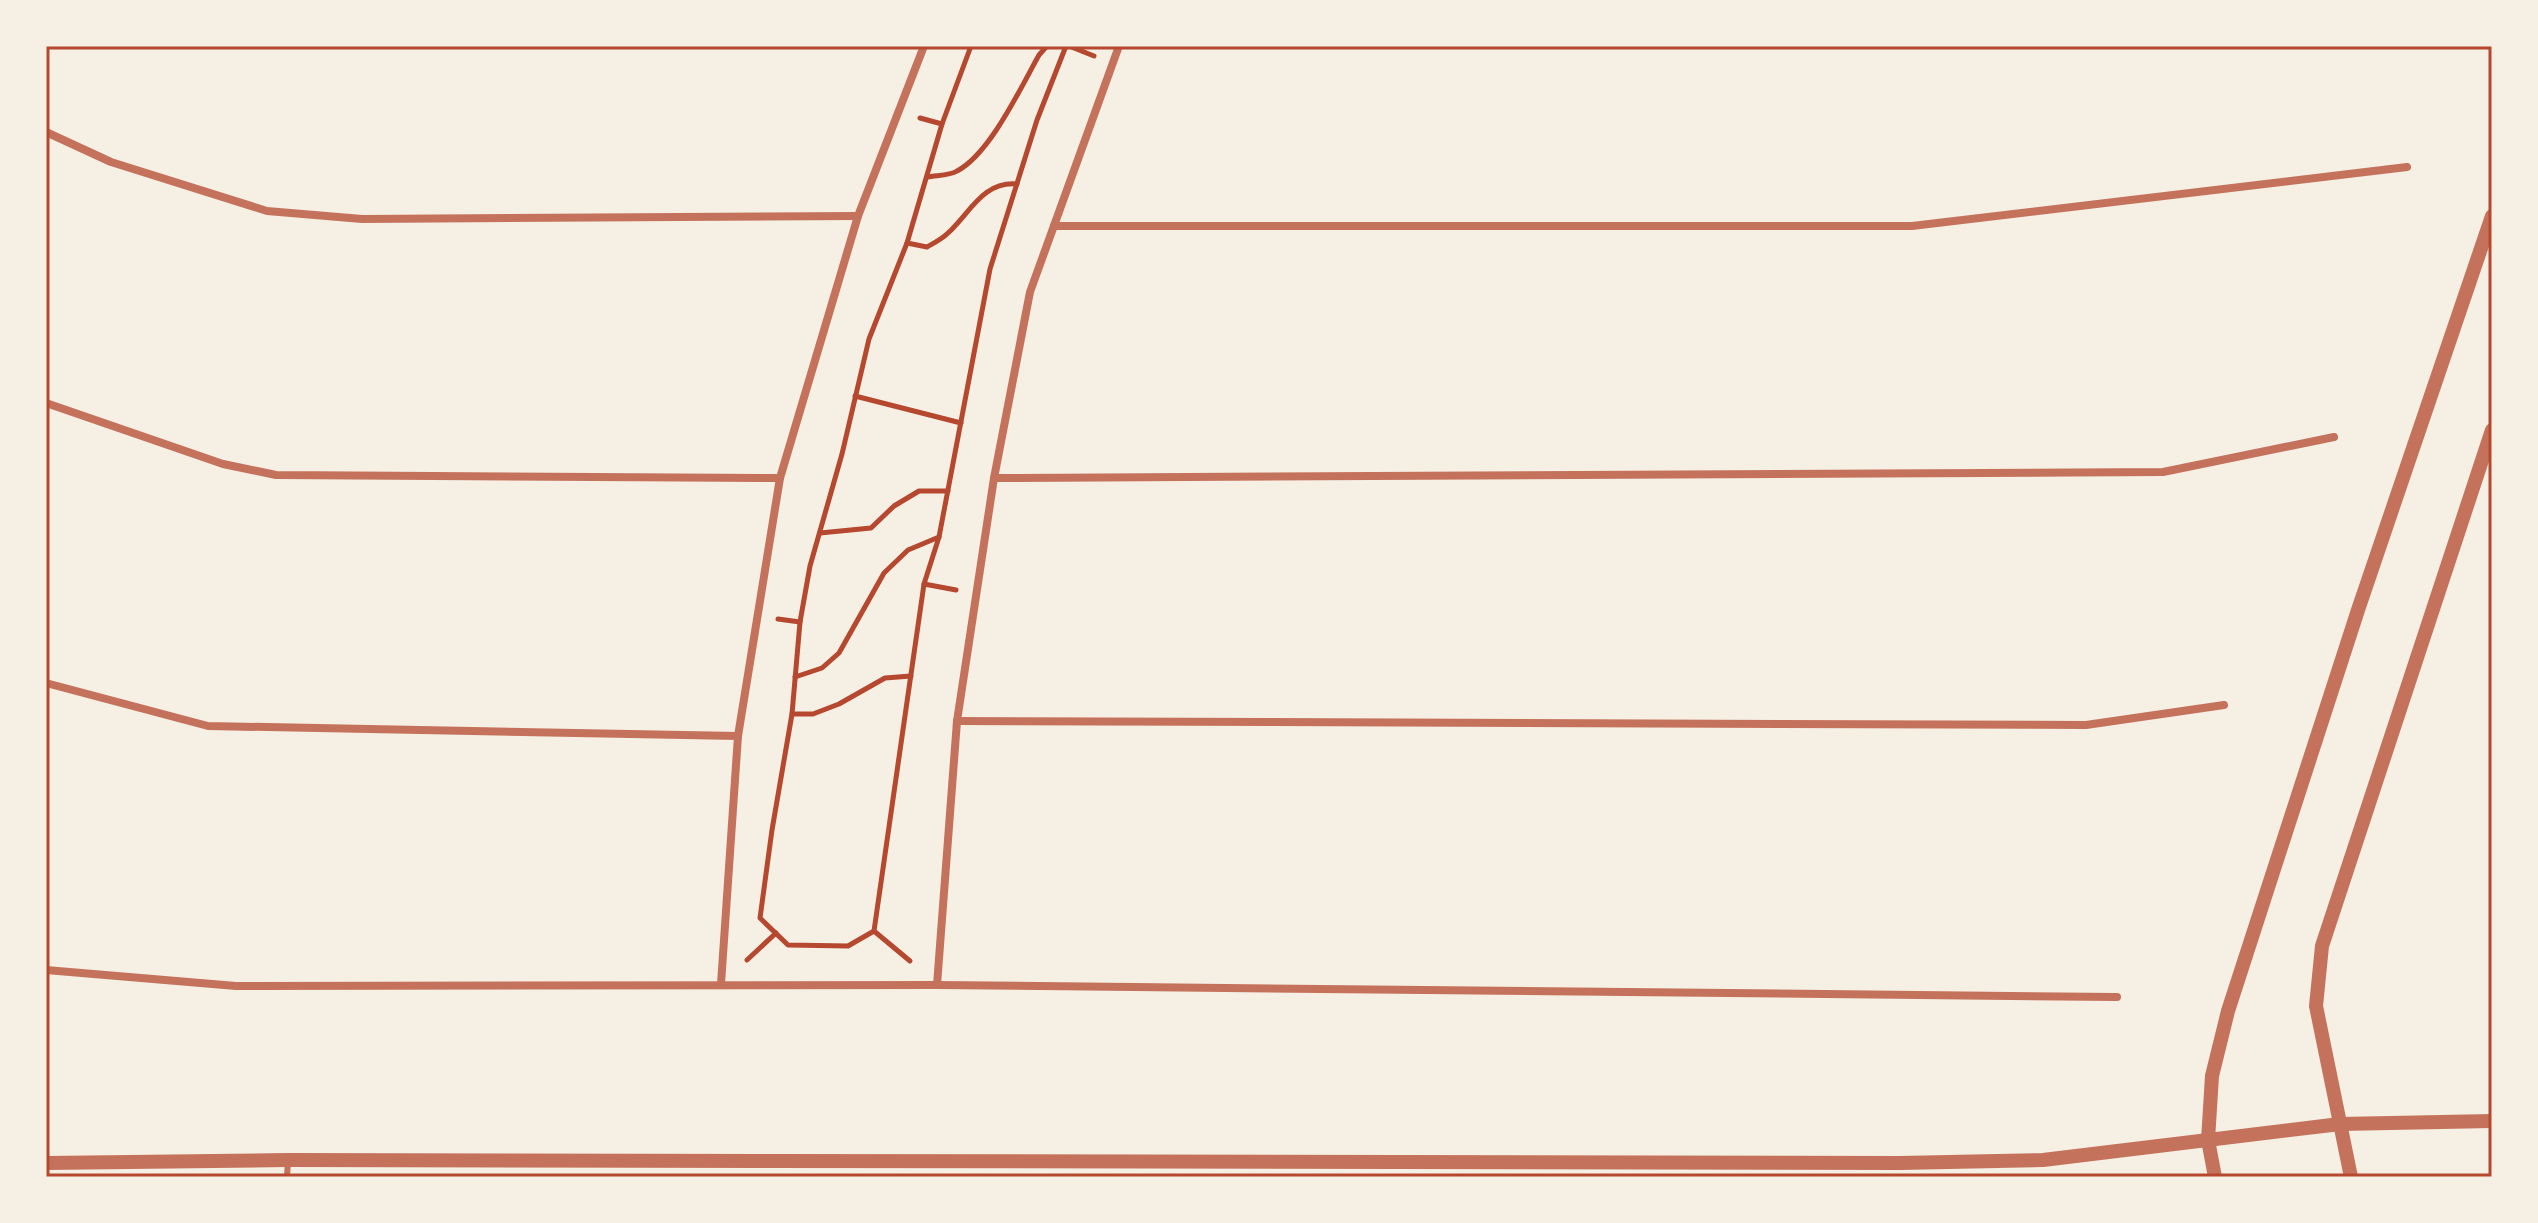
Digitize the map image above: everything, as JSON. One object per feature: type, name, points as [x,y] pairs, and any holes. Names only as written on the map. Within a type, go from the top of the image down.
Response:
[{"type":"street","points":[[721,984],[738,736],[780,478],[858,216],[924,46]]},
{"type":"street","points":[[937,985],[957,721],[994,478],[1030,292],[1119,46]]},
{"type":"street","points":[[46,132],[111,162],[267,211],[362,219],[858,216]]},
{"type":"street","points":[[1054,226],[1912,226],[2407,167]]},
{"type":"street","points":[[2215,1177],[2208,1140],[2212,1076],[2228,1011],[2353,625],[2492,216]]},
{"type":"street","points":[[46,403],[223,464],[276,475],[780,478]]},
{"type":"street","points":[[2351,1177],[2316,1006],[2322,946],[2492,430]]},
{"type":"street","points":[[994,478],[2163,472],[2334,437]]},
{"type":"street","points":[[46,683],[208,726],[738,736]]},
{"type":"street","points":[[957,721],[2086,725],[2224,705]]},
{"type":"street","points":[[46,970],[236,986],[937,985],[2117,997]]},
{"type":"street","points":[[46,1163],[288,1160],[1900,1163],[2043,1160],[2340,1124],[2492,1121]]},
{"type":"lane","points":[[287,1177],[288,1160]]},
{"type":"path","points":[[874,931],[848,946],[788,945],[760,918],[792,714],[800,622],[810,566],[869,339],[907,243],[942,124],[971,46]]},
{"type":"path","points":[[927,177],[956,172],[978,153],[998,127],[1047,46]]},
{"type":"path","points":[[874,931],[924,584],[939,537],[990,269],[1037,120],[1066,46]]},
{"type":"path","points":[[907,243],[927,247],[946,235],[985,193],[1002,182],[1017,184]]},
{"type":"path","points":[[855,396],[961,423]]},
{"type":"path","points":[[820,533],[871,528],[894,506],[919,491],[948,491]]},
{"type":"path","points":[[795,677],[822,668],[839,653],[884,573],[908,550],[939,537]]},
{"type":"path","points":[[792,714],[813,714],[839,704],[885,678],[911,676]]},
{"type":"path","points":[[874,931],[937,985]]}]
